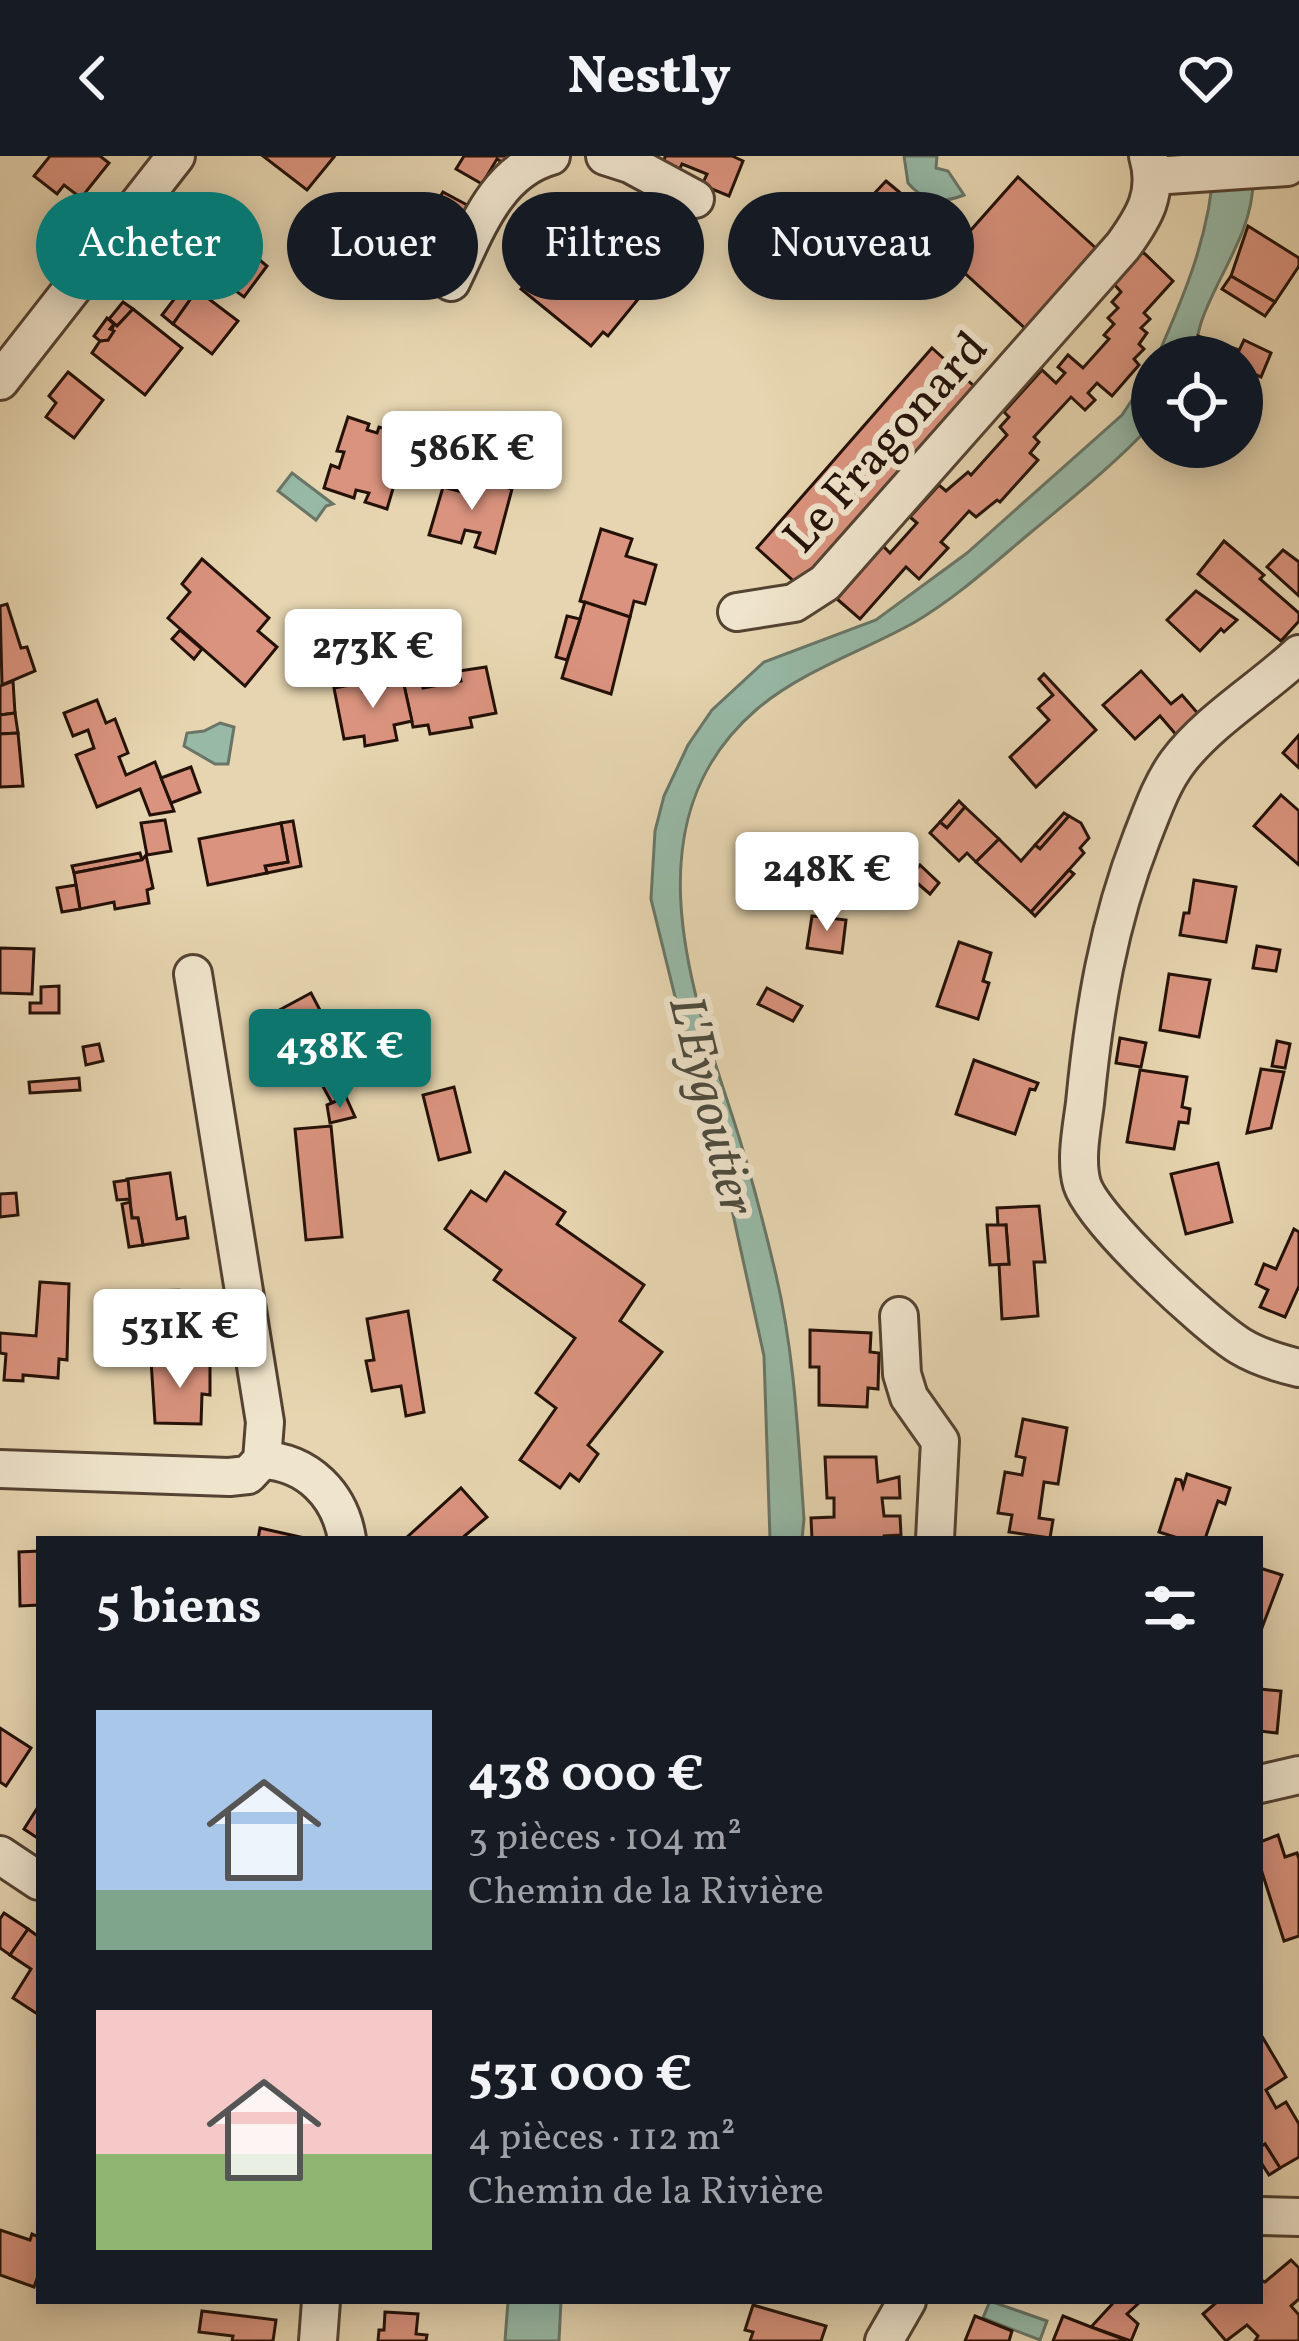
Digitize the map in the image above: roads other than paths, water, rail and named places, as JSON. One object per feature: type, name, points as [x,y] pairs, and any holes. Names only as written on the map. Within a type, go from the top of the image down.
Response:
[{"type":"street","points":[[0,381],[176,156]]},
{"type":"street","points":[[478,230],[498,191],[522,170],[551,156]]},
{"type":"street","points":[[605,156],[682,192]]},
{"type":"street","name":"Le Fragonard","points":[[737,612],[794,603],[825,583],[1123,246],[1147,211],[1151,166],[1282,173]]},
{"type":"street","points":[[1299,654],[1190,748],[1154,806],[1126,877],[1106,947],[1091,1041],[1080,1170],[1087,1195],[1109,1223],[1218,1330],[1258,1356],[1299,1368]]},
{"type":"street","points":[[0,1469],[229,1478],[248,1475],[262,1460],[265,1422],[193,974]]},
{"type":"street","points":[[898,1316],[902,1374],[909,1397],[940,1441],[935,1536]]},
{"type":"street","points":[[262,1460],[300,1468],[318,1483],[337,1506],[346,1536]]},
{"type":"street","points":[[1263,1783],[1299,1775]]},
{"type":"street","points":[[0,1855],[36,1879]]},
{"type":"street","points":[[1263,2216],[1299,2217]]},
{"type":"street","points":[[318,2341],[321,2304]]},
{"type":"street","points":[[876,2304],[882,2341]]},
{"type":"street","points":[[882,2341],[905,2304]]},
{"type":"water","points":[[904,156],[937,156],[936,168],[948,171],[962,192],[918,192],[908,183]]},
{"type":"water","points":[[1214,164],[1253,176],[1248,214],[1198,336],[1166,336],[1202,239]]},
{"type":"water","name":"L'Eygoutier","points":[[1131,402],[1131,445],[1123,453],[945,602],[793,684],[756,710],[718,752],[694,799],[682,849],[687,954],[771,1254],[795,1397],[802,1536],[770,1536],[764,1356],[722,1164],[697,1086],[651,899],[655,831],[664,796],[688,745],[712,710],[764,662],[876,620],[967,553],[1122,415]]},
{"type":"water","points":[[292,473],[333,504],[316,520],[278,491]]},
{"type":"water","points":[[220,723],[234,727],[228,764],[215,764],[184,746],[187,733]]},
{"type":"water","points":[[179,1290],[179,1345],[151,1345],[151,1291]]},
{"type":"water","points":[[508,2304],[561,2304],[559,2341],[505,2341]]},
{"type":"water","points":[[989,2304],[999,2304],[1047,2321],[1040,2340],[983,2318]]}]
